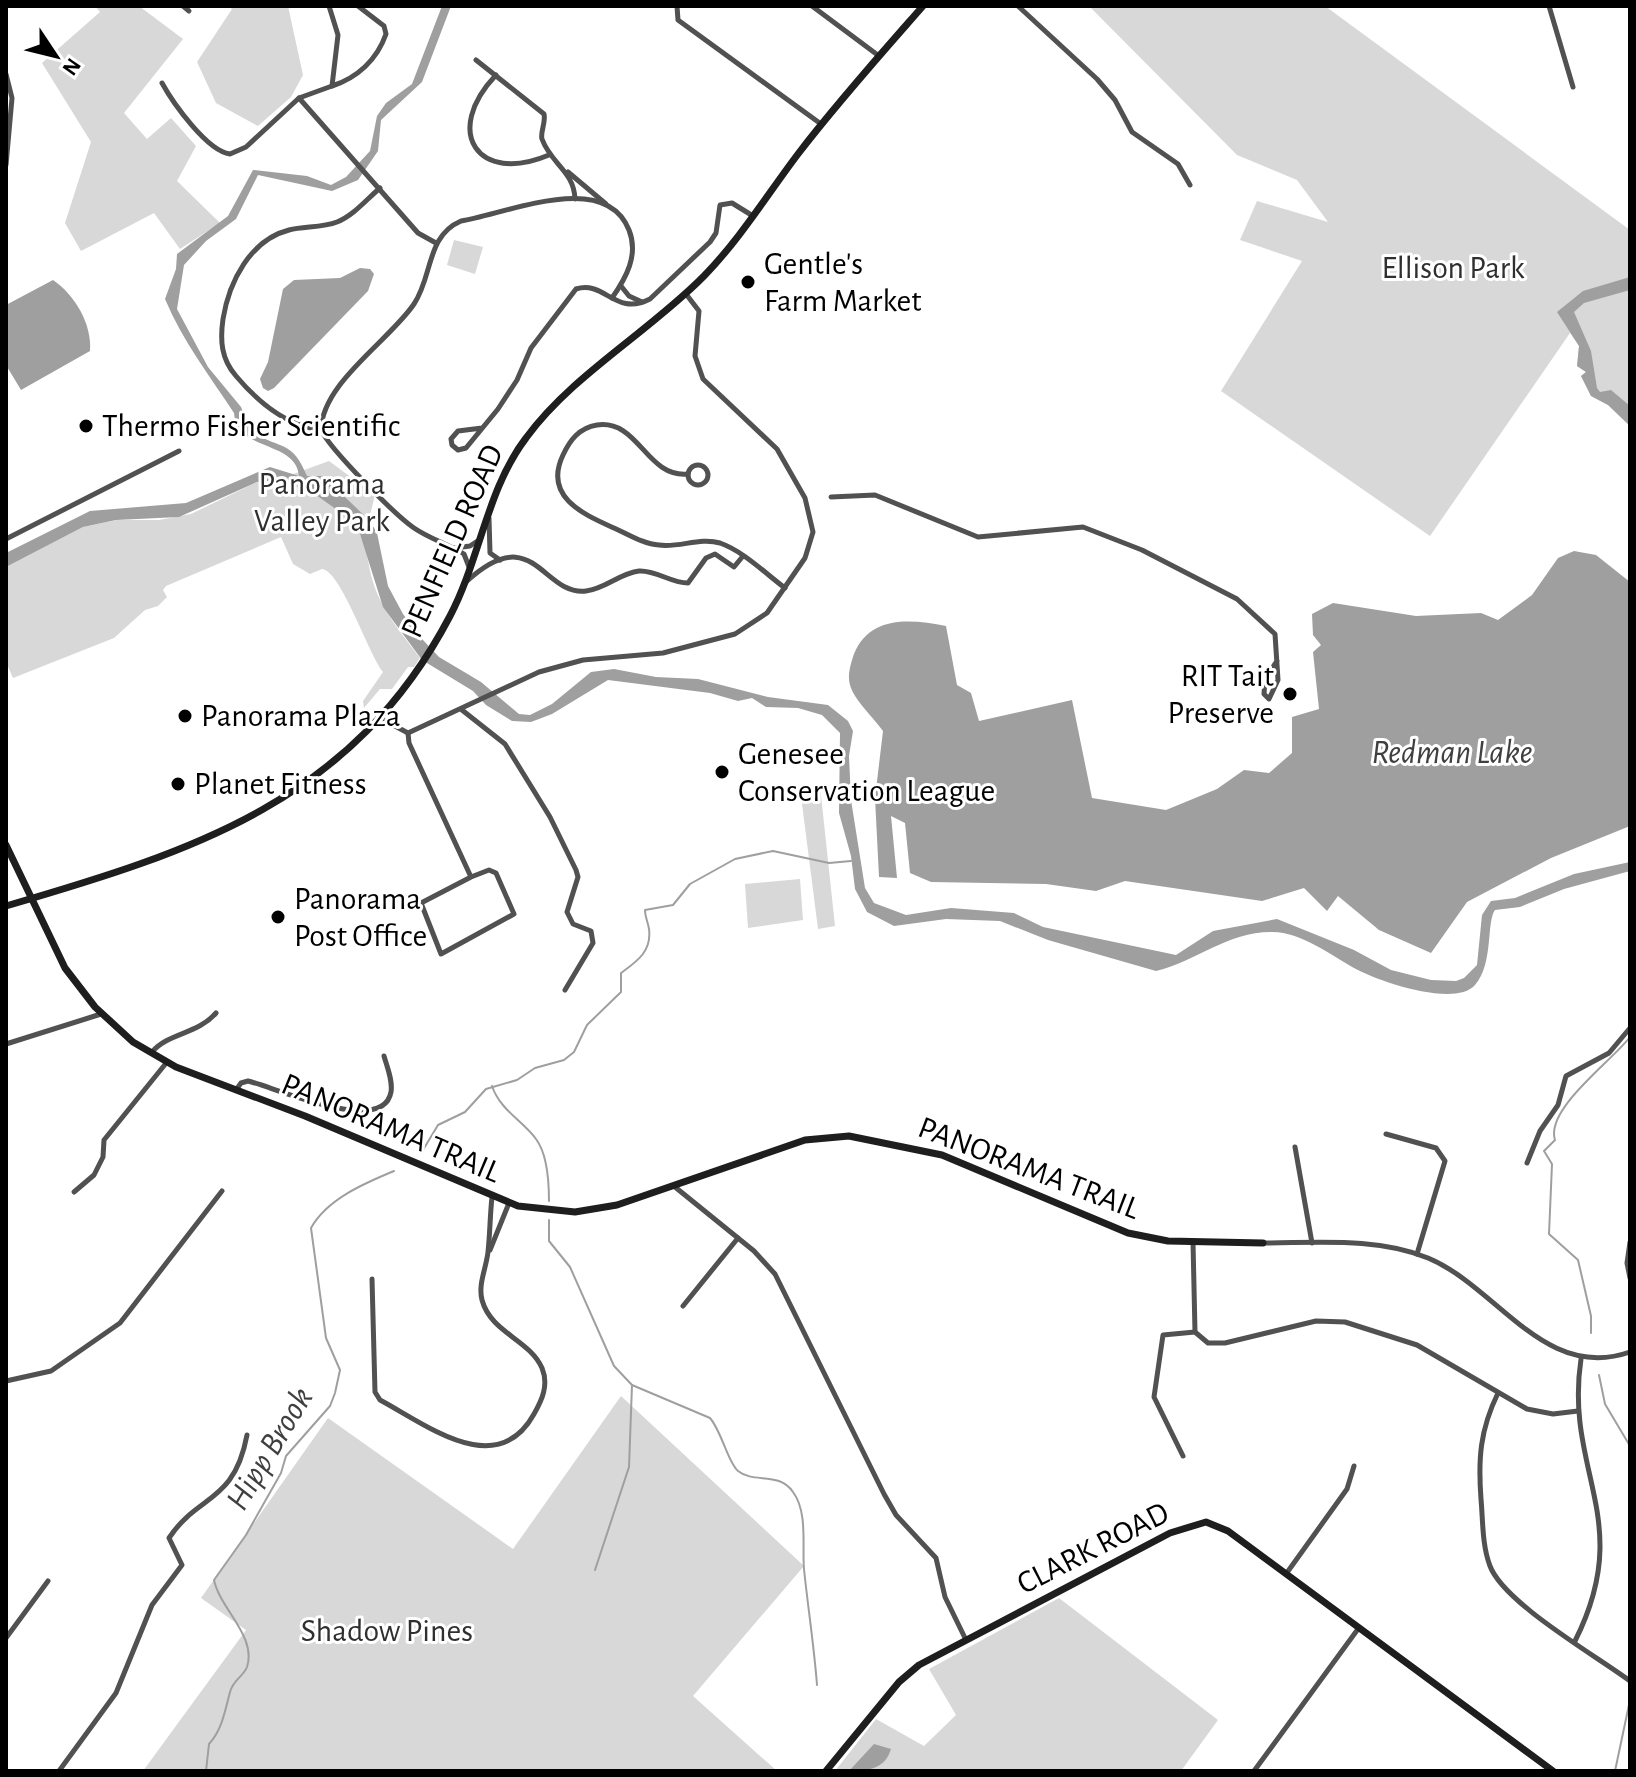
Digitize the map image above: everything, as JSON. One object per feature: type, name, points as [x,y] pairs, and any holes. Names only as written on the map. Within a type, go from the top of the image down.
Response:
[{"type":"street","points":[[183,6],[189,11]]},
{"type":"street","points":[[329,6],[338,35],[332,86]]},
{"type":"street","points":[[162,83],[173,104],[217,149],[230,154],[246,147],[299,98],[348,81],[359,72],[378,50],[386,34],[384,26],[358,6]]},
{"type":"street","points":[[677,6],[678,20],[821,124]]},
{"type":"street","points":[[812,6],[879,56]]},
{"type":"street","name":"PENFIELD ROAD","points":[[6,906],[162,856],[236,826],[305,785],[342,756],[380,718],[440,635],[465,583],[512,459],[536,424],[686,294],[753,216],[821,124],[923,6]]},
{"type":"street","points":[[1018,6],[1097,79],[1115,100],[1132,132],[1178,164],[1190,185]]},
{"type":"street","points":[[1549,6],[1573,87]]},
{"type":"street","points":[[476,60],[544,114],[541,137],[549,155],[575,183],[575,199]]},
{"type":"street","points":[[6,74],[12,98],[6,165]]},
{"type":"street","points":[[496,75],[478,96],[469,114],[473,143],[492,160],[508,165],[549,155]]},
{"type":"street","points":[[299,98],[418,233],[436,243]]},
{"type":"street","points":[[566,171],[579,177],[624,220],[632,242],[629,269],[612,298]]},
{"type":"street","points":[[321,430],[304,428],[282,416],[234,374],[223,353],[226,305],[241,269],[263,243],[291,230],[337,222],[380,188]]},
{"type":"street","points":[[469,571],[464,554],[422,533],[396,513],[330,447],[321,430],[321,419],[335,392],[416,301],[436,243],[451,226],[551,199],[575,199],[607,205]]},
{"type":"street","points":[[482,428],[458,431],[451,439],[452,445],[458,450],[466,448],[482,428],[510,392],[531,348],[570,295],[583,287],[623,305],[643,303],[710,242],[716,233],[720,205],[732,203],[753,216]]},
{"type":"street","points":[[621,286],[629,296],[643,303]]},
{"type":"street","points":[[408,733],[539,672],[583,660],[663,653],[735,634],[762,617],[785,588],[809,548],[812,517],[777,449],[703,379],[695,356],[699,311],[686,294]]},
{"type":"street","points":[[688,474],[663,470],[624,430],[607,424],[588,427],[572,438],[560,462],[558,480],[567,502],[577,510],[648,543],[661,546],[715,542],[743,556],[785,588]]},
{"type":"street","points":[[6,539],[179,451]]},
{"type":"street","points":[[831,497],[875,495],[978,537],[1083,527],[1142,550],[1237,599],[1275,634],[1277,661],[1277,684],[1269,699],[1264,694],[1263,683],[1277,661]]},
{"type":"street","points":[[489,518],[490,553],[500,560]]},
{"type":"street","points":[[454,548],[470,546],[482,538]]},
{"type":"street","points":[[465,583],[484,565],[500,560],[532,560],[570,589],[586,591],[639,571],[688,583],[706,558],[715,554],[734,567],[743,556]]},
{"type":"street","points":[[462,710],[505,744],[550,817],[576,870],[578,877],[567,912],[573,924],[591,931],[593,943],[565,990]]},
{"type":"street","points":[[380,718],[408,733]]},
{"type":"street","points":[[408,733],[409,744],[471,877]]},
{"type":"street","name":"PANORAMA TRAIL","points":[[6,845],[65,968],[101,1014],[151,1053],[509,1203],[538,1210],[575,1212],[617,1205],[805,1140],[834,1136],[868,1138],[956,1160],[1128,1233],[1193,1242],[1359,1244],[1417,1254],[1451,1271],[1545,1344],[1581,1359]]},
{"type":"street","points":[[489,870],[496,873],[514,914],[441,954],[421,908],[423,900],[471,877],[489,870]]},
{"type":"street","points":[[151,1053],[159,1046],[200,1028],[216,1013]]},
{"type":"street","points":[[6,1044],[101,1014]]},
{"type":"street","points":[[1527,1163],[1540,1131],[1558,1105],[1566,1076],[1609,1053],[1630,1028]]},
{"type":"street","points":[[236,1090],[241,1083],[248,1081],[313,1103],[374,1111],[385,1105],[391,1094],[384,1056]]},
{"type":"street","points":[[74,1192],[94,1175],[103,1157],[104,1140],[167,1062]]},
{"type":"street","points":[[1386,1134],[1436,1148],[1445,1161],[1417,1254]]},
{"type":"street","points":[[1295,1147],[1312,1243]]},
{"type":"street","points":[[675,1187],[738,1238],[775,1274],[884,1494],[896,1515],[936,1558],[945,1597],[966,1640]]},
{"type":"street","points":[[6,1381],[51,1371],[120,1323],[222,1191]]},
{"type":"street","points":[[372,1279],[375,1392],[380,1400],[470,1446],[491,1447],[512,1439],[524,1430],[542,1400],[545,1385],[535,1357],[498,1327],[483,1304],[481,1286],[488,1255],[492,1197]]},
{"type":"street","points":[[488,1255],[509,1203]]},
{"type":"street","points":[[683,1306],[738,1238]]},
{"type":"street","points":[[1193,1242],[1195,1332],[1203,1341],[1218,1344],[1304,1323],[1345,1322],[1417,1345],[1498,1393],[1543,1413],[1578,1411]]},
{"type":"street","points":[[1630,1242],[1627,1263],[1630,1278]]},
{"type":"street","points":[[1183,1456],[1153,1393],[1163,1335],[1195,1332]]},
{"type":"street","points":[[1606,1513],[1578,1411],[1581,1359],[1630,1352]]},
{"type":"street","points":[[1498,1393],[1485,1422],[1479,1450],[1485,1546],[1490,1567],[1505,1590],[1630,1681]]},
{"type":"street","points":[[59,1771],[116,1693],[152,1605],[182,1565],[169,1538],[231,1479],[243,1457],[247,1435]]},
{"type":"street","points":[[1285,1575],[1347,1489],[1354,1466]]},
{"type":"street","name":"CLARK ROAD","points":[[826,1771],[905,1676],[966,1640],[1170,1533],[1198,1522],[1221,1526],[1553,1771]]},
{"type":"street","points":[[6,1638],[48,1581]]},
{"type":"street","points":[[1575,1641],[1594,1609],[1605,1581]]},
{"type":"street","points":[[1254,1771],[1358,1629]]},
{"type":"green space","points":[[95,6],[139,6],[183,39],[124,113],[147,139],[171,118],[196,146],[177,181],[220,223],[180,249],[154,213],[81,251],[65,223],[91,142],[42,63],[100,12]]},
{"type":"green space","points":[[228,6],[288,6],[303,75],[291,97],[258,126],[216,103],[197,62],[232,9]]},
{"type":"green space","name":"Ellison Park","points":[[1089,6],[1325,6],[1630,230],[1630,426],[1608,405],[1591,396],[1581,376],[1586,372],[1577,366],[1579,346],[1570,333],[1430,536],[1221,391],[1302,261],[1240,240],[1257,201],[1328,222],[1297,180],[1237,155]]},
{"type":"green space","points":[[454,240],[483,247],[475,274],[447,265]]},
{"type":"green space","name":"Panorama Valley Park","points":[[329,461],[375,495],[368,523],[356,528],[382,603],[420,658],[414,667],[408,667],[392,689],[380,689],[364,708],[363,701],[383,672],[337,583],[322,569],[310,574],[293,564],[281,537],[166,586],[163,590],[167,597],[158,606],[145,610],[114,638],[13,678],[6,662],[6,567],[83,527],[117,520],[159,520],[191,514],[257,482],[274,481]]},
{"type":"green space","points":[[820,786],[835,926],[818,929],[800,788]]},
{"type":"green space","points":[[800,879],[803,920],[748,928],[745,884]]},
{"type":"green space","name":"Shadow Pines","points":[[621,1396],[804,1566],[693,1696],[777,1771],[143,1771],[246,1630],[201,1598],[328,1418],[513,1549]]},
{"type":"green space","points":[[1059,1598],[1218,1720],[1181,1771],[835,1771],[876,1719],[924,1746],[956,1715],[929,1669]]},
{"type":"water","points":[[442,6],[451,6],[422,82],[381,120],[378,151],[358,180],[332,191],[258,175],[236,219],[206,241],[184,265],[177,309],[208,367],[241,407],[251,431],[290,451],[307,476],[323,476],[370,521],[377,533],[388,586],[403,614],[439,657],[481,682],[519,714],[530,715],[552,704],[591,672],[614,669],[656,677],[698,679],[768,697],[828,705],[848,721],[853,731],[849,756],[851,800],[865,888],[874,903],[906,915],[951,908],[1014,913],[1043,927],[1176,955],[1213,931],[1277,919],[1354,950],[1391,970],[1431,980],[1456,981],[1464,978],[1477,965],[1482,915],[1491,901],[1515,898],[1574,874],[1630,862],[1630,871],[1564,889],[1520,907],[1495,910],[1481,976],[1475,985],[1465,991],[1451,994],[1416,990],[1380,979],[1304,940],[1282,933],[1255,933],[1240,937],[1156,971],[1048,940],[1000,921],[946,919],[894,926],[867,912],[855,889],[851,856],[839,813],[840,733],[822,715],[798,708],[766,707],[752,698],[738,701],[710,693],[608,680],[552,714],[531,722],[512,721],[486,705],[473,691],[422,660],[383,607],[360,534],[340,512],[309,490],[270,481],[257,482],[179,517],[116,520],[83,527],[6,567],[6,553],[90,511],[186,503],[270,467],[299,476],[288,456],[255,441],[237,425],[234,413],[180,330],[165,299],[176,269],[177,254],[228,216],[253,170],[307,176],[331,185],[346,177],[370,151],[377,116],[386,103],[412,84]]},
{"type":"water","points":[[360,268],[370,269],[374,274],[368,291],[274,388],[268,391],[263,388],[260,379],[268,362],[283,289],[294,280],[340,278]]},
{"type":"water","points":[[1630,277],[1630,290],[1584,303],[1574,312],[1591,351],[1597,388],[1600,392],[1611,390],[1630,406],[1630,426],[1608,405],[1591,396],[1581,376],[1586,372],[1577,366],[1579,346],[1557,312],[1583,291]]},
{"type":"water","points":[[53,280],[80,311],[88,331],[90,351],[21,390],[6,365],[6,305]]},
{"type":"water","name":"Redman Lake","points":[[1574,551],[1596,555],[1630,582],[1630,826],[1551,858],[1467,902],[1431,953],[1379,930],[1338,896],[1327,911],[1304,888],[1262,901],[1125,881],[1096,891],[1046,884],[931,882],[910,873],[905,823],[891,816],[897,878],[879,877],[875,798],[883,731],[856,697],[849,677],[854,654],[861,641],[881,626],[919,622],[946,626],[957,685],[971,693],[979,721],[1072,700],[1092,798],[1166,810],[1217,789],[1244,770],[1269,773],[1292,753],[1292,717],[1319,709],[1313,652],[1321,645],[1313,635],[1312,614],[1333,603],[1416,616],[1481,613],[1498,620],[1532,595],[1558,558]]},
{"type":"water","points":[[874,1744],[891,1749],[885,1761],[869,1769],[849,1771]]},
{"type":"waterway","name":"Hipp Brook","points":[[423,1150],[438,1125],[465,1112],[486,1089],[517,1080],[535,1068],[564,1060],[574,1052],[587,1025],[621,992],[621,973],[645,950],[649,937],[645,910],[673,905],[690,884],[735,859],[773,851],[829,863],[851,861]]},
{"type":"waterway","points":[[1591,1333],[1591,1316],[1578,1260],[1549,1234],[1552,1164],[1544,1151],[1555,1140],[1560,1114],[1570,1100],[1630,1037]]},
{"type":"waterway","points":[[492,1086],[500,1102],[540,1145],[547,1169],[549,1201]]},
{"type":"waterway","name":"Hipp Brook","points":[[206,1771],[209,1744],[220,1726],[231,1688],[247,1667],[249,1656],[243,1633],[214,1580],[246,1535],[281,1473],[286,1456],[330,1406],[340,1370],[326,1338],[311,1228],[337,1200],[394,1171]]},
{"type":"waterway","points":[[549,1220],[549,1241],[570,1267],[614,1366],[632,1385],[710,1418],[738,1471],[751,1477],[781,1482],[798,1500],[803,1519],[804,1569],[817,1685]]},
{"type":"waterway","points":[[1599,1375],[1605,1404],[1630,1446]]},
{"type":"waterway","points":[[595,1570],[629,1467],[632,1385]]},
{"type":"waterway","points":[[1615,1771],[1630,1700]]},
{"type":"place","name":"Gentle's Farm Market","points":[[748,282]]},
{"type":"place","name":"Thermo Fisher Scientific","points":[[86,426]]},
{"type":"place","name":"RIT Tait Preserve","points":[[1290,694]]},
{"type":"place","name":"Panorama Plaza","points":[[185,716]]},
{"type":"place","name":"Genesee Conservation League","points":[[722,772]]},
{"type":"place","name":"Planet Fitness","points":[[178,784]]},
{"type":"place","name":"Panorama Post Office","points":[[278,917]]}]
